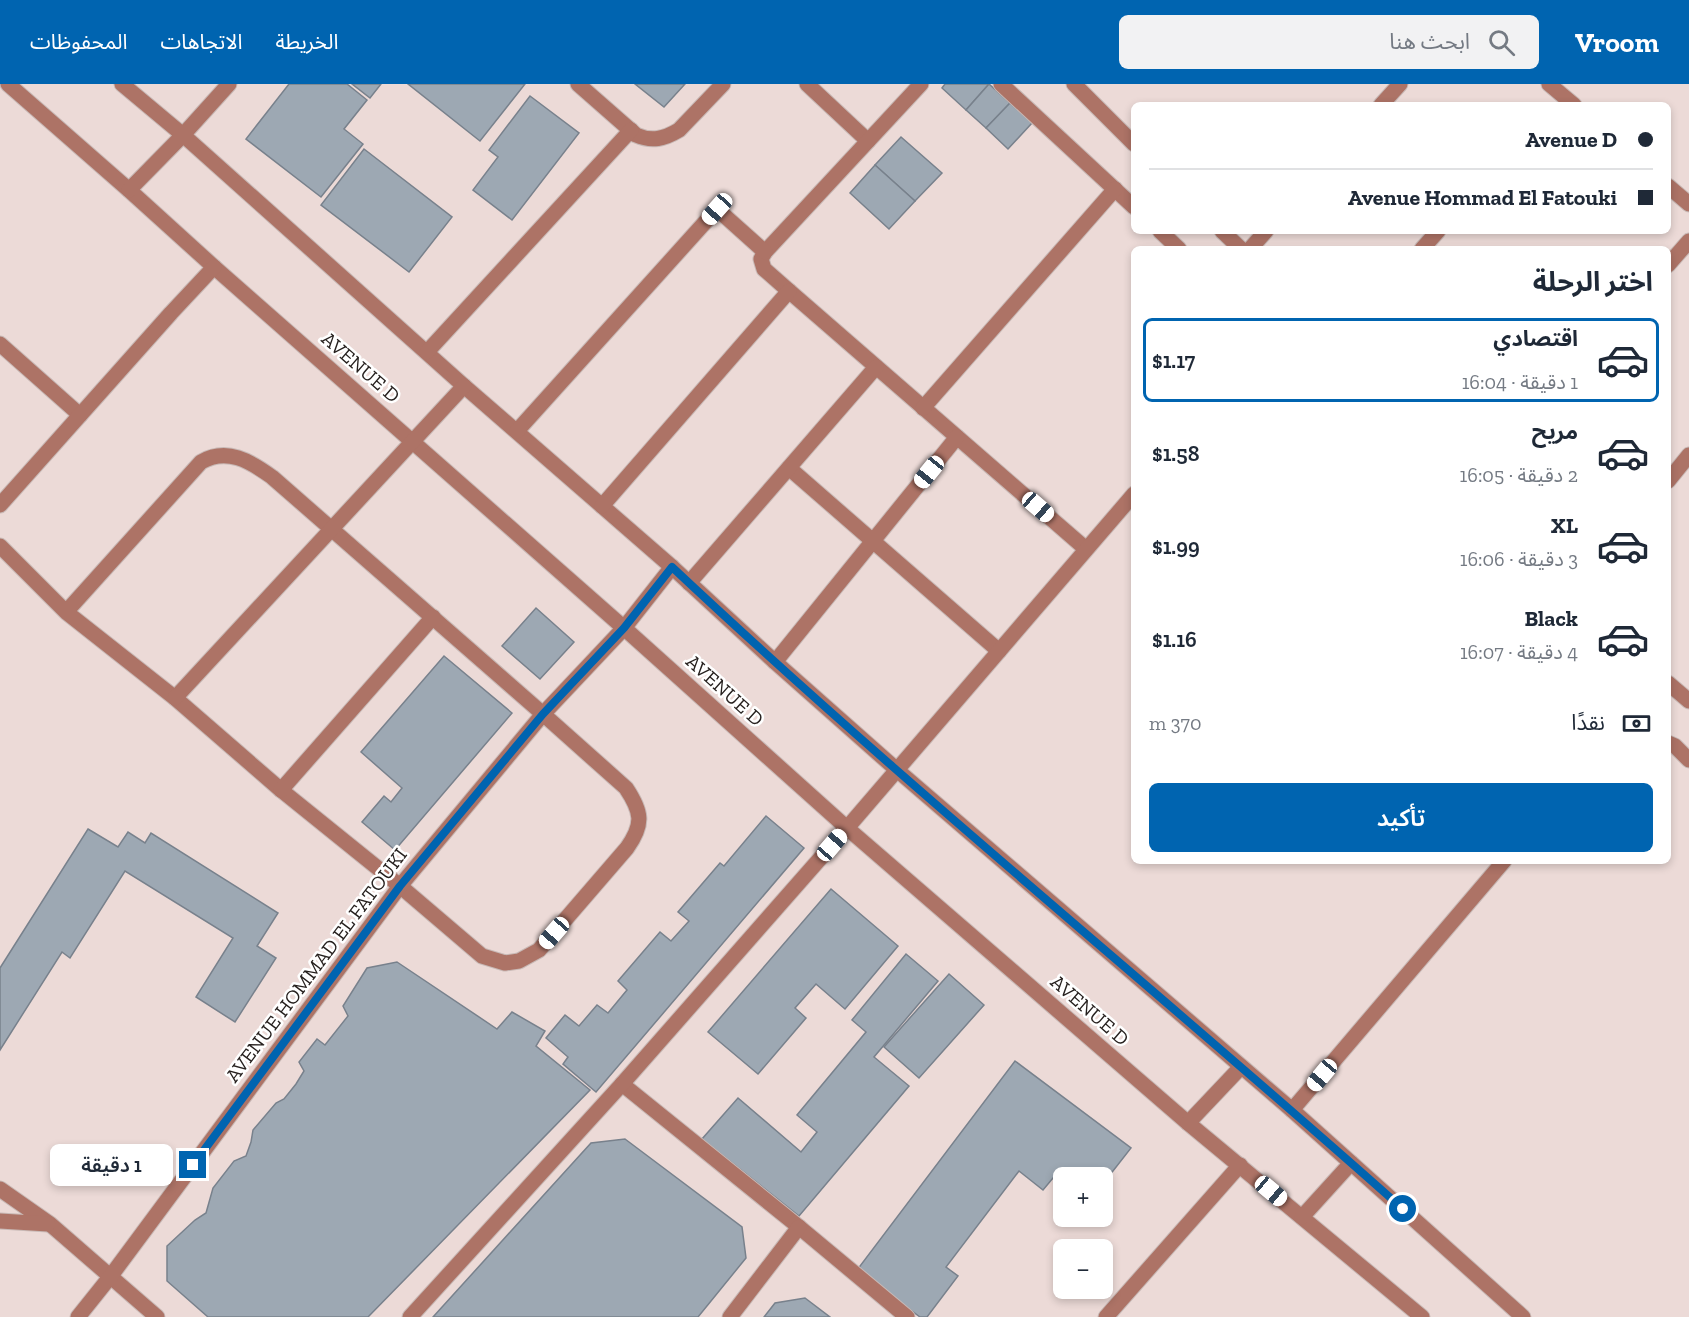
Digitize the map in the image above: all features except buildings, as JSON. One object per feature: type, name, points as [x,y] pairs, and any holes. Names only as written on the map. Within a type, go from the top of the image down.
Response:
[{"type":"street","name":"AVENUE D","points":[[8,84],[414,441],[847,828],[1188,1123],[1422,1317]]},
{"type":"street","points":[[122,84],[183,135],[464,386],[672,567],[897,770],[1292,1110],[1523,1317]]},
{"type":"street","points":[[129,190],[229,84]]},
{"type":"street","points":[[578,84],[631,130],[646,139],[659,138],[679,130],[723,84]]},
{"type":"street","points":[[807,84],[868,141]]},
{"type":"street","points":[[921,84],[765,252],[761,260],[764,269],[1086,549]]},
{"type":"street","points":[[1001,84],[1131,204]]},
{"type":"street","points":[[1074,84],[1131,141]]},
{"type":"street","points":[[1384,102],[1400,84]]},
{"type":"street","points":[[1549,84],[1562,102]]},
{"type":"street","points":[[428,352],[631,130]]},
{"type":"street","points":[[923,408],[1115,189]]},
{"type":"street","points":[[1671,189],[1689,204]]},
{"type":"street","points":[[517,431],[717,209],[765,252]]},
{"type":"street","points":[[1163,234],[1176,246]]},
{"type":"street","points":[[1225,234],[1237,246]]},
{"type":"street","points":[[1253,246],[1263,234]]},
{"type":"street","points":[[1425,246],[1435,234]]},
{"type":"street","points":[[1671,262],[1689,241]]},
{"type":"street","points":[[0,505],[214,267]]},
{"type":"street","points":[[602,506],[789,291]]},
{"type":"street","points":[[0,344],[80,415]]},
{"type":"street","points":[[689,583],[876,367]]},
{"type":"street","points":[[174,698],[464,386]]},
{"type":"street","points":[[775,662],[957,437]]},
{"type":"street","points":[[1671,477],[1689,455]]},
{"type":"street","points":[[0,546],[66,612],[174,698],[281,790],[482,956],[506,963],[519,961],[539,950],[627,848],[639,827],[639,817],[633,798],[626,788],[433,617],[255,464],[233,456],[209,457],[201,462],[66,612]]},
{"type":"street","points":[[789,468],[999,651]]},
{"type":"street","points":[[410,1317],[622,1084],[847,828],[1131,497]]},
{"type":"street","name":"AVENUE HOMMAD EL FATOUKI","points":[[78,1317],[400,886],[543,714],[624,628],[672,567]]},
{"type":"street","points":[[281,790],[433,617]]},
{"type":"street","points":[[1671,686],[1689,701]]},
{"type":"street","points":[[1671,744],[1689,760]]},
{"type":"street","points":[[1292,1110],[1501,864]]},
{"type":"street","points":[[1188,1123],[1241,1067]]},
{"type":"street","points":[[622,1084],[908,1317]]},
{"type":"street","points":[[1302,1217],[1351,1163]]},
{"type":"street","points":[[1106,1317],[1240,1165]]},
{"type":"street","points":[[0,1189],[50,1224],[157,1317]]},
{"type":"street","points":[[0,1221],[50,1224]]},
{"type":"street","points":[[730,1317],[799,1227]]},
{"type":"route","points":[[193,1165],[400,886],[543,714],[624,628],[672,567],[897,770],[1292,1110],[1403,1209]]}]
